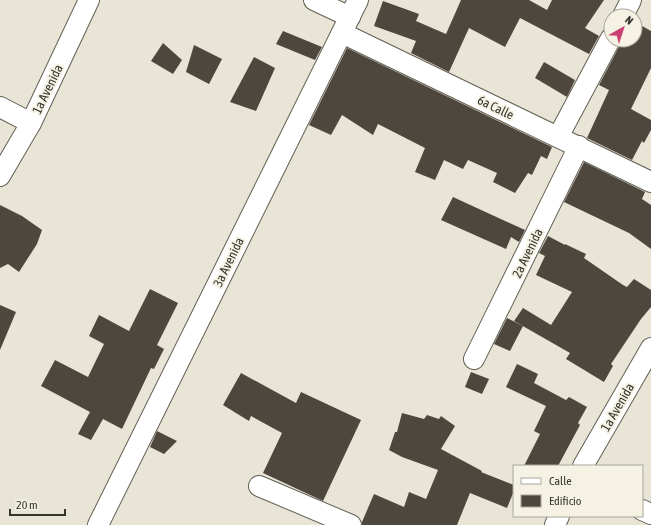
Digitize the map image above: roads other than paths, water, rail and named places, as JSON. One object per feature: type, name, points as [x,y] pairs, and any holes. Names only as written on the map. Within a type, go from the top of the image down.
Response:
[{"type":"street","name":"1a Avenida","points":[[0,176],[31,122],[89,0]]},
{"type":"street","name":"6a Calle","points":[[314,0],[350,17],[558,137],[651,182]]},
{"type":"street","name":"3a Avenida","points":[[98,525],[350,17]]},
{"type":"street","points":[[558,137],[606,48]]},
{"type":"street","points":[[0,107],[31,122]]},
{"type":"street","name":"2a Avenida","points":[[474,359],[579,146]]},
{"type":"street","name":"1a Avenida","points":[[584,465],[651,348]]},
{"type":"street","points":[[259,486],[322,519],[351,525]]}]
